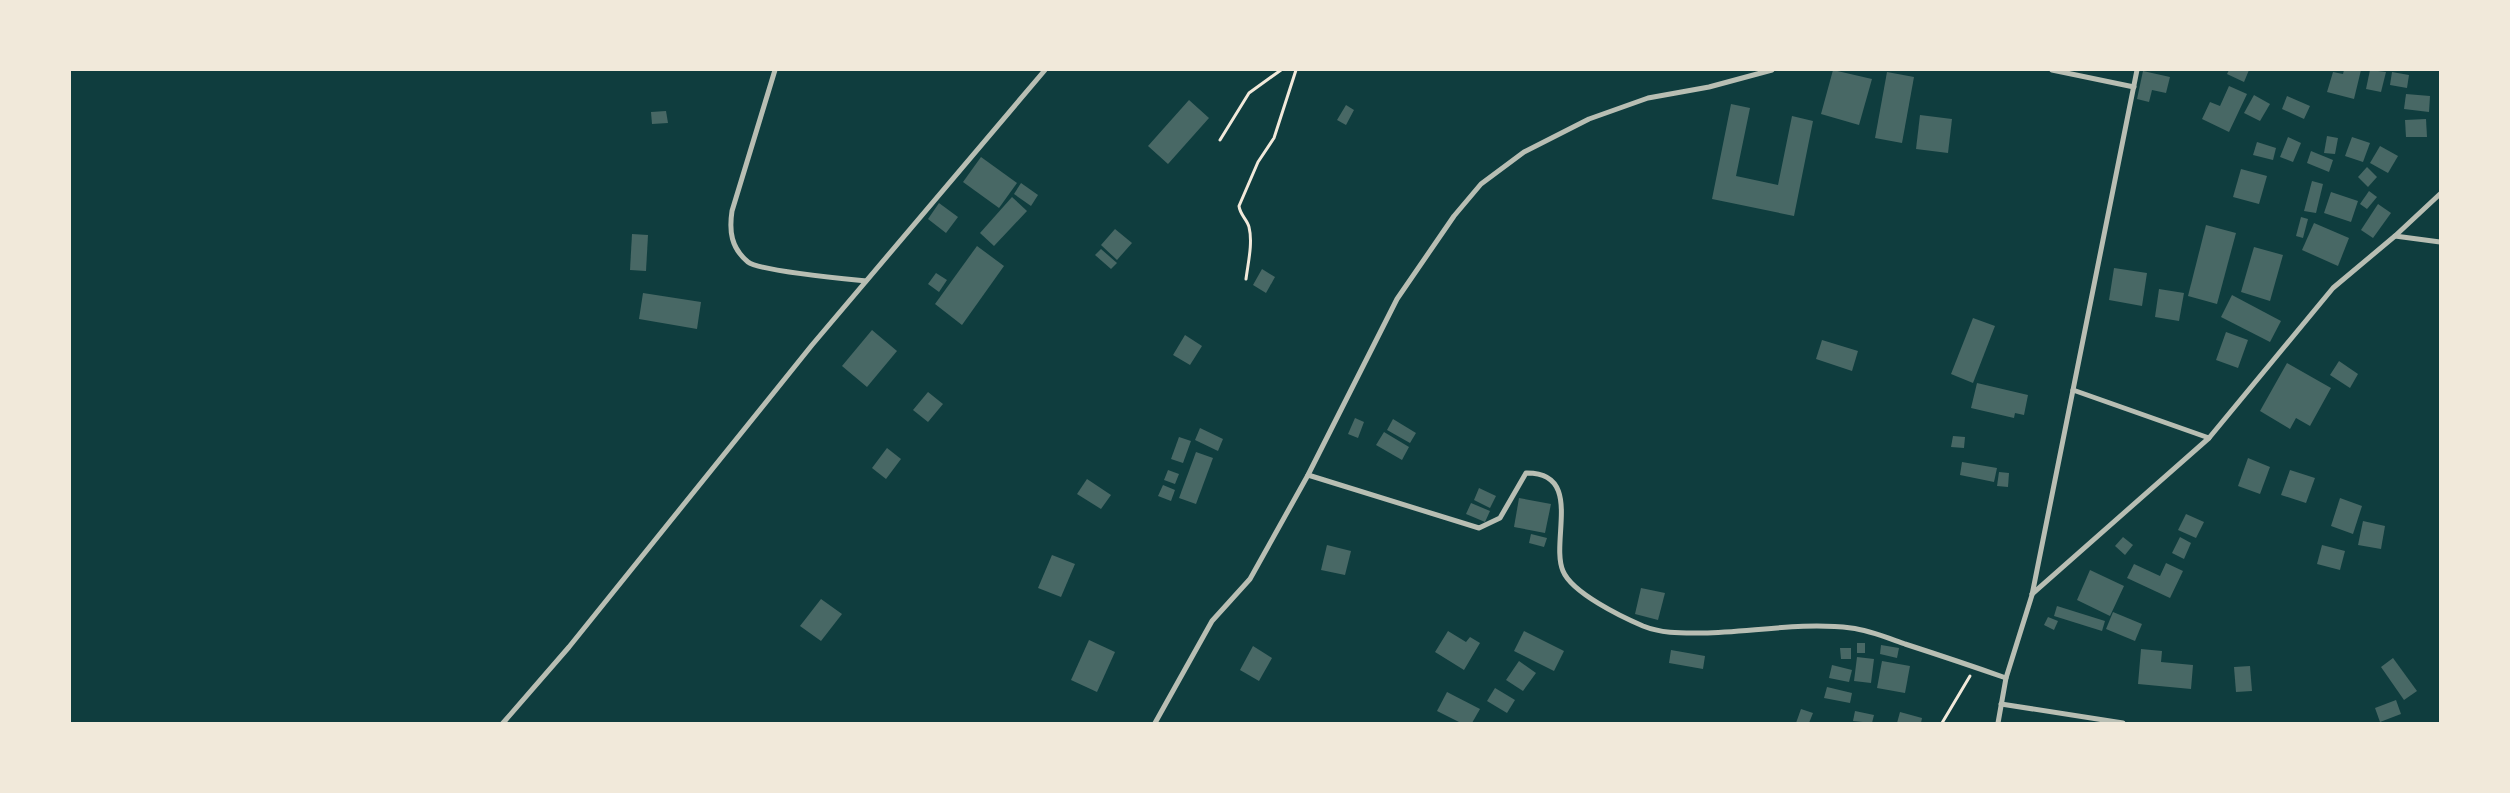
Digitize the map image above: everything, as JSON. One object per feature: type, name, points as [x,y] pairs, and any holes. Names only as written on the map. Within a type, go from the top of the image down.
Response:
[{"type":"street","points":[[775,70],[732,211],[729,230],[736,248],[750,264],[866,281]]},
{"type":"street","points":[[503,723],[569,647],[866,281],[1045,70]]},
{"type":"street","points":[[1156,723],[1212,621],[1250,579],[1308,475],[1397,299],[1454,216],[1482,184],[1524,152],[1588,118],[1648,98],[1709,87],[1772,70]]},
{"type":"street","points":[[2052,70],[2134,87]]},
{"type":"street","points":[[1998,723],[2006,678],[2032,595],[2137,70]]},
{"type":"street","points":[[2032,595],[2209,438],[2333,288],[2395,236],[2440,194]]},
{"type":"street","points":[[2395,236],[2440,242]]},
{"type":"street","points":[[2073,390],[2209,438]]},
{"type":"street","points":[[1308,475],[1479,528],[1500,518],[1526,473],[1538,473],[1552,481],[1561,494],[1563,516],[1559,558],[1563,573],[1578,590],[1644,626],[1672,633],[1800,627],[1851,628],[2006,678]]},
{"type":"street","points":[[2001,704],[2123,723]]},
{"type":"path","points":[[1220,140],[1248,93],[1281,70]]},
{"type":"path","points":[[1246,279],[1250,240],[1249,226],[1240,213],[1239,206],[1258,162],[1274,138],[1296,70]]},
{"type":"path","points":[[1942,723],[1976,667]]},
{"type":"building","points":[[1833,70],[1872,79],[1859,125],[1821,114]]},
{"type":"building","points":[[2229,70],[2249,70],[2244,82],[2227,74]]},
{"type":"building","points":[[2344,70],[2361,70],[2354,99],[2327,92],[2333,72],[2343,74]]},
{"type":"building","points":[[2370,70],[2386,72],[2381,92],[2366,89]]},
{"type":"building","points":[[2143,71],[2170,77],[2166,93],[2152,90],[2149,102],[2137,99]]},
{"type":"building","points":[[1887,72],[1914,77],[1902,143],[1875,138]]},
{"type":"building","points":[[2392,72],[2409,75],[2407,88],[2390,85]]},
{"type":"building","points":[[2229,86],[2247,94],[2229,132],[2202,119],[2210,102],[2220,106]]},
{"type":"building","points":[[2406,94],[2430,96],[2429,112],[2404,109]]},
{"type":"building","points":[[2254,95],[2270,104],[2260,121],[2244,113]]},
{"type":"building","points":[[2287,96],[2310,106],[2304,119],[2282,109]]},
{"type":"building","points":[[1189,100],[1209,118],[1168,164],[1148,146]]},
{"type":"building","points":[[1731,104],[1750,108],[1736,176],[1778,185],[1792,116],[1813,121],[1794,216],[1712,199]]},
{"type":"building","points":[[1346,105],[1354,110],[1346,125],[1337,120]]},
{"type":"building","points":[[666,111],[668,123],[652,124],[651,112]]},
{"type":"building","points":[[1920,115],[1952,119],[1948,153],[1916,149]]},
{"type":"building","points":[[2426,119],[2427,137],[2406,137],[2405,120]]},
{"type":"building","points":[[2327,136],[2338,138],[2335,154],[2324,153]]},
{"type":"building","points":[[2288,137],[2301,143],[2293,162],[2280,157]]},
{"type":"building","points":[[2352,137],[2370,143],[2363,162],[2345,156]]},
{"type":"building","points":[[2257,142],[2276,148],[2273,160],[2253,155]]},
{"type":"building","points":[[2380,146],[2398,156],[2388,173],[2370,163]]},
{"type":"building","points":[[2311,151],[2333,160],[2329,172],[2307,163]]},
{"type":"building","points":[[981,157],[1017,183],[999,208],[963,182]]},
{"type":"building","points":[[2367,167],[2377,177],[2368,187],[2358,177]]},
{"type":"building","points":[[2241,169],[2267,176],[2259,204],[2233,197]]},
{"type":"building","points":[[2312,181],[2323,184],[2316,213],[2304,211]]},
{"type":"building","points":[[1021,183],[1038,195],[1031,206],[1014,194]]},
{"type":"building","points":[[2369,191],[2377,197],[2367,209],[2360,204]]},
{"type":"building","points":[[2331,192],[2358,201],[2351,222],[2324,213]]},
{"type":"building","points":[[1012,197],[1027,211],[994,246],[980,233]]},
{"type":"building","points":[[939,203],[958,217],[946,233],[928,219]]},
{"type":"building","points":[[2378,204],[2391,213],[2373,238],[2361,230]]},
{"type":"building","points":[[2301,217],[2308,219],[2303,238],[2296,236]]},
{"type":"building","points":[[2314,223],[2349,238],[2338,266],[2302,250]]},
{"type":"building","points":[[2206,225],[2236,233],[2217,304],[2188,296]]},
{"type":"building","points":[[1115,229],[1132,243],[1117,260],[1101,245]]},
{"type":"building","points":[[632,234],[648,235],[646,271],[630,270]]},
{"type":"building","points":[[977,246],[1004,266],[962,325],[935,304]]},
{"type":"building","points":[[2254,247],[2283,255],[2270,301],[2241,292]]},
{"type":"building","points":[[1101,249],[1117,263],[1111,269],[1095,255]]},
{"type":"building","points":[[2114,268],[2147,273],[2142,306],[2109,300]]},
{"type":"building","points":[[1262,269],[1275,277],[1266,293],[1253,285]]},
{"type":"building","points":[[936,273],[947,280],[939,292],[928,284]]},
{"type":"building","points":[[2159,289],[2184,293],[2179,321],[2155,317]]},
{"type":"building","points":[[643,293],[701,302],[697,329],[639,319]]},
{"type":"building","points":[[2232,295],[2281,321],[2270,342],[2221,317]]},
{"type":"building","points":[[1973,318],[1995,326],[1973,383],[1951,374]]},
{"type":"building","points":[[872,330],[897,351],[867,387],[842,366]]},
{"type":"building","points":[[2226,332],[2248,340],[2238,368],[2216,360]]},
{"type":"building","points":[[1185,335],[1202,346],[1190,365],[1173,355]]},
{"type":"building","points":[[1822,340],[1858,351],[1852,371],[1816,359]]},
{"type":"building","points":[[2339,361],[2358,374],[2350,388],[2330,375]]},
{"type":"building","points":[[2287,363],[2331,388],[2310,426],[2296,418],[2290,429],[2260,411]]},
{"type":"building","points":[[1977,383],[2028,395],[2024,415],[2015,413],[2014,418],[1971,408]]},
{"type":"building","points":[[928,392],[943,404],[928,422],[913,410]]},
{"type":"building","points":[[1355,418],[1364,422],[1358,438],[1348,434]]},
{"type":"building","points":[[1393,419],[1416,433],[1410,443],[1387,430]]},
{"type":"building","points":[[1200,428],[1223,439],[1218,451],[1195,440]]},
{"type":"building","points":[[1384,432],[1409,447],[1402,460],[1376,445]]},
{"type":"building","points":[[1953,436],[1965,437],[1964,448],[1951,447]]},
{"type":"building","points":[[1179,437],[1191,441],[1183,463],[1171,459]]},
{"type":"building","points":[[887,448],[901,459],[886,479],[872,468]]},
{"type":"building","points":[[1196,452],[1213,458],[1196,504],[1179,498]]},
{"type":"building","points":[[2248,458],[2270,467],[2260,494],[2238,486]]},
{"type":"building","points":[[1962,462],[1997,468],[1994,482],[1960,475]]},
{"type":"building","points":[[1168,470],[1179,474],[1175,484],[1164,480]]},
{"type":"building","points":[[2290,470],[2315,478],[2306,503],[2281,495]]},
{"type":"building","points":[[1999,472],[2009,473],[2008,487],[1997,486]]},
{"type":"building","points":[[1087,479],[1111,495],[1101,509],[1077,494]]},
{"type":"building","points":[[1163,485],[1175,490],[1171,501],[1158,496]]},
{"type":"building","points":[[1479,488],[1496,496],[1490,508],[1474,500]]},
{"type":"building","points":[[1519,498],[1551,504],[1545,533],[1514,527]]},
{"type":"building","points":[[2340,498],[2362,506],[2353,534],[2331,526]]},
{"type":"building","points":[[1471,503],[1490,511],[1485,522],[1466,514]]},
{"type":"building","points":[[2186,514],[2204,522],[2196,538],[2178,530]]},
{"type":"building","points":[[2363,521],[2385,526],[2381,549],[2358,545]]},
{"type":"building","points":[[1531,534],[1547,538],[1544,547],[1529,543]]},
{"type":"building","points":[[2123,537],[2133,545],[2125,555],[2115,546]]},
{"type":"building","points":[[2180,537],[2191,543],[2184,559],[2172,553]]},
{"type":"building","points":[[1327,545],[1351,551],[1345,575],[1321,570]]},
{"type":"building","points":[[2322,545],[2345,551],[2340,570],[2317,564]]},
{"type":"building","points":[[1052,555],[1075,564],[1061,597],[1038,588]]},
{"type":"building","points":[[2166,563],[2183,571],[2170,598],[2127,578],[2134,564],[2160,576]]},
{"type":"building","points":[[2090,570],[2124,586],[2110,616],[2077,600]]},
{"type":"building","points":[[1641,588],[1665,593],[1658,620],[1635,614]]},
{"type":"building","points":[[821,599],[842,614],[821,641],[800,626]]},
{"type":"building","points":[[2057,606],[2105,621],[2102,631],[2054,616]]},
{"type":"building","points":[[2113,612],[2142,624],[2135,641],[2106,629]]},
{"type":"building","points":[[2048,617],[2058,621],[2054,630],[2044,625]]},
{"type":"building","points":[[1448,631],[1466,642],[1470,637],[1480,643],[1464,670],[1435,652]]},
{"type":"building","points":[[1524,631],[1564,651],[1554,671],[1514,651]]},
{"type":"building","points":[[1089,640],[1115,652],[1097,692],[1071,680]]},
{"type":"building","points":[[1857,643],[1865,643],[1865,653],[1857,653]]},
{"type":"building","points":[[1881,645],[1899,648],[1897,658],[1880,654]]},
{"type":"building","points":[[1253,646],[1272,658],[1259,681],[1240,670]]},
{"type":"building","points":[[1840,648],[1851,648],[1851,659],[1841,659]]},
{"type":"building","points":[[2141,649],[2162,651],[2161,662],[2193,665],[2191,689],[2138,684]]},
{"type":"building","points":[[1671,650],[1705,656],[1703,669],[1669,663]]},
{"type":"building","points":[[1857,657],[1874,659],[1871,683],[1854,681]]},
{"type":"building","points":[[2393,658],[2417,691],[2404,700],[2381,667]]},
{"type":"building","points":[[1519,661],[1536,673],[1523,691],[1506,680]]},
{"type":"building","points":[[1882,661],[1910,666],[1905,693],[1877,688]]},
{"type":"building","points":[[1832,665],[1852,670],[1849,682],[1829,678]]},
{"type":"building","points":[[2250,666],[2252,691],[2236,692],[2234,667]]},
{"type":"building","points":[[1827,687],[1852,693],[1850,703],[1824,698]]},
{"type":"building","points":[[1495,688],[1515,700],[1507,713],[1487,701]]},
{"type":"building","points":[[1447,692],[1480,709],[1472,723],[1461,723],[1437,711]]},
{"type":"building","points":[[2396,700],[2401,714],[2380,722],[2375,708]]},
{"type":"building","points":[[1801,709],[1813,713],[1809,723],[1796,723]]},
{"type":"building","points":[[1855,711],[1874,715],[1872,723],[1853,721]]},
{"type":"building","points":[[1900,712],[1922,718],[1921,723],[1897,723]]}]
